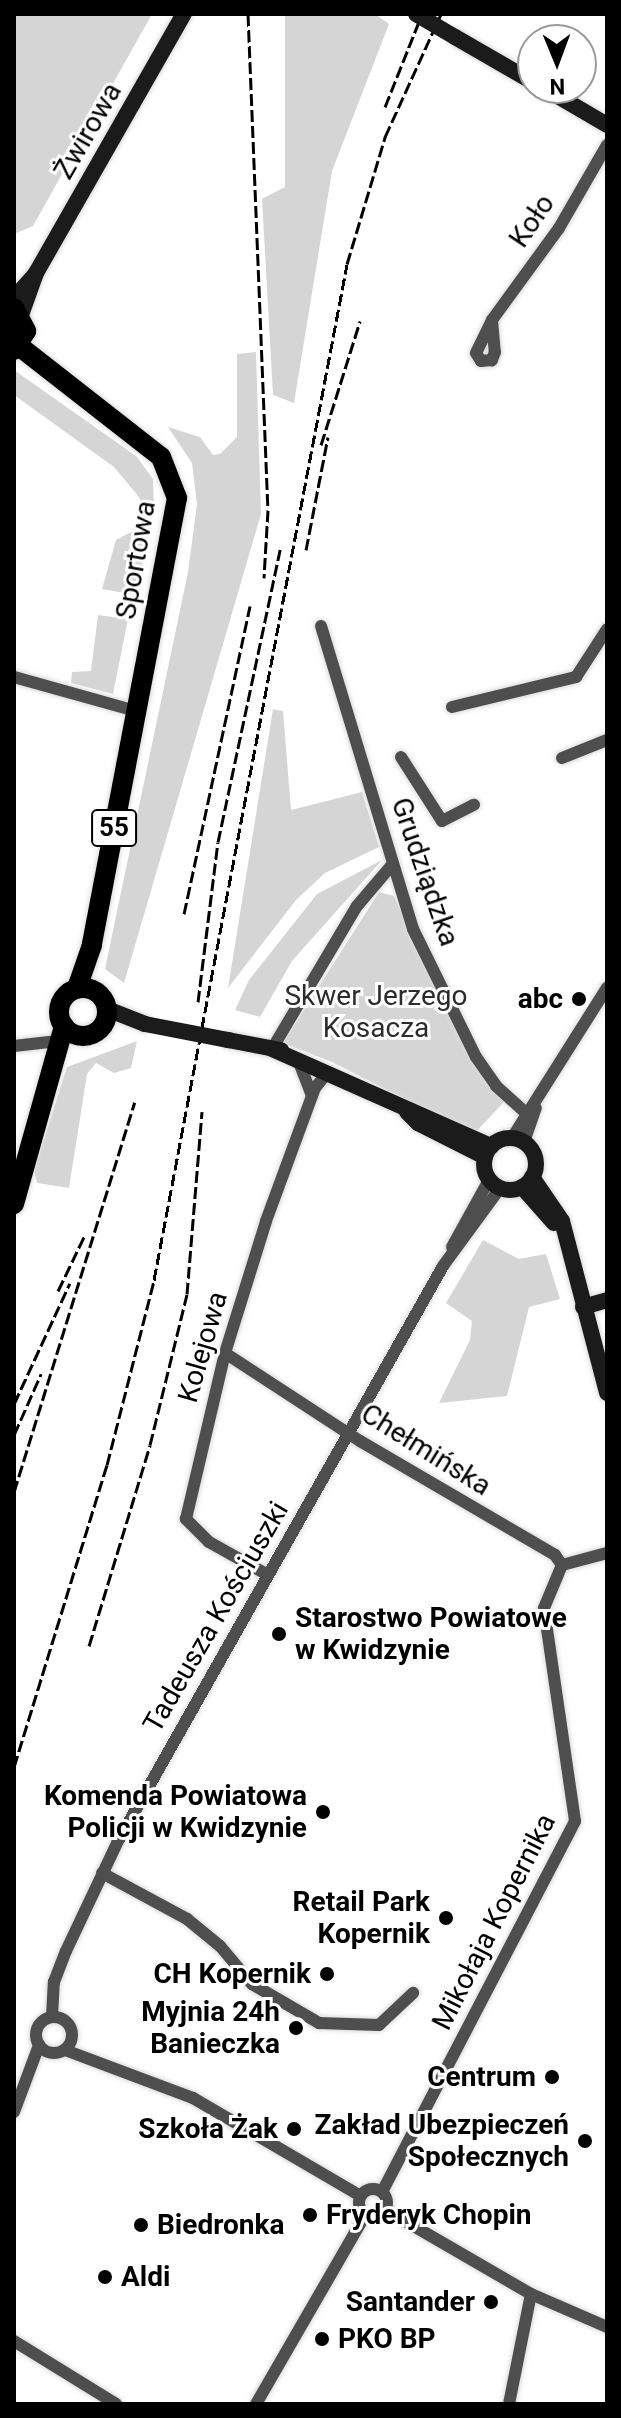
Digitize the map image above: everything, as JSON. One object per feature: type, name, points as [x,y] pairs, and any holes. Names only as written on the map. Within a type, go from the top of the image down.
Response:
[{"type":"main road","name":"55","points":[[16,307],[26,331],[17,348]]},
{"type":"main road","name":"Sportowa","points":[[17,348],[140,436],[169,466],[175,483],[173,532],[136,711]]},
{"type":"main road","name":"55","points":[[14,1204],[52,1073],[67,1034],[62,999],[84,989],[136,711]]},
{"type":"main road","points":[[84,989],[106,1016]]},
{"type":"main road","name":"55","points":[[67,1034],[94,1033],[106,1016]]},
{"type":"street","name":"Żwirowa","points":[[16,307],[184,14]]},
{"type":"street","points":[[416,14],[517,73]]},
{"type":"street","points":[[571,104],[607,125]]},
{"type":"street","name":"Koło","points":[[492,320],[559,228],[607,145]]},
{"type":"street","name":"Grudziądzka","points":[[321,626],[391,866],[413,929],[476,1057],[496,1086],[526,1113]]},
{"type":"street","points":[[452,707],[576,677],[607,629]]},
{"type":"street","points":[[14,677],[136,711]]},
{"type":"street","points":[[562,758],[607,740]]},
{"type":"street","points":[[401,757],[442,821],[474,805]]},
{"type":"street","points":[[272,1049],[357,906],[391,866]]},
{"type":"street","points":[[272,1049],[407,1112],[418,1123],[488,1152],[518,1140],[538,1100],[607,988]]},
{"type":"street","points":[[106,1016],[301,1055],[327,1073]]},
{"type":"street","points":[[14,1046],[67,1034]]},
{"type":"street","points":[[299,1062],[312,1096]]},
{"type":"street","name":"Kolejowa","points":[[268,1575],[209,1542],[186,1519],[225,1353],[312,1096],[327,1073]]},
{"type":"street","points":[[518,1140],[526,1113],[538,1100]]},
{"type":"street","points":[[518,1140],[534,1154],[527,1182]]},
{"type":"street","points":[[488,1152],[494,1184],[527,1182],[557,1209],[607,1393]]},
{"type":"street","name":"Tadeusza Kościuszki","points":[[52,2017],[54,1982],[102,1873],[450,1253],[494,1184]]},
{"type":"street","points":[[583,1307],[607,1300]]},
{"type":"street","name":"Chełmińska","points":[[225,1353],[349,1432],[555,1555],[562,1565]]},
{"type":"street","points":[[562,1565],[607,1553]]},
{"type":"street","name":"Mikołaja Kopernika","points":[[382,2192],[575,1821],[544,1608],[562,1565]]},
{"type":"street","points":[[102,1873],[187,1919],[220,1946],[252,1984],[319,2023],[379,2025],[413,1993]]},
{"type":"street","points":[[14,2112],[39,2045],[39,2024],[52,2017],[67,2021],[72,2036],[107,2062]]},
{"type":"street","points":[[65,2050],[72,2036]]},
{"type":"street","points":[[39,2045],[51,2053]]},
{"type":"street","points":[[26,2082],[51,2053],[65,2050],[107,2062],[215,2110],[361,2196],[365,2215],[256,2404]]},
{"type":"street","points":[[361,2196],[370,2189],[382,2192],[386,2210],[531,2294],[607,2327]]},
{"type":"street","points":[[365,2215],[376,2217],[386,2210]]},
{"type":"street","points":[[509,2404],[531,2294]]},
{"type":"street","points":[[14,2341],[116,2404]]},
{"type":"green space","points":[[14,14],[152,14],[33,226],[14,234]]},
{"type":"green space","points":[[285,14],[375,14],[389,24],[332,171],[294,403],[273,395],[262,199],[285,187]]},
{"type":"green space","points":[[256,352],[261,514],[124,983],[105,969],[188,572],[197,504],[192,463],[168,427],[200,437],[213,455],[220,454],[237,437],[237,354]]},
{"type":"green space","points":[[14,370],[136,456],[153,479],[154,506],[136,595],[102,589],[116,540],[131,532],[145,511],[139,497],[114,467],[14,395]]},
{"type":"green space","points":[[98,615],[128,619],[113,694],[71,683],[72,672],[91,671]]},
{"type":"green space","points":[[273,709],[283,711],[291,810],[362,792],[379,847],[325,873],[296,900],[228,988]]},
{"type":"green space","points":[[382,860],[292,961],[260,1017],[235,1010],[249,980],[317,894]]},
{"type":"green space","name":"Skwer Jerzego Kosacza","points":[[379,892],[394,896],[469,1055],[504,1102],[474,1134],[332,1062],[283,1043]]},
{"type":"green space","points":[[137,1041],[131,1068],[114,1073],[96,1063],[87,1074],[69,1188],[37,1183],[34,1171],[67,1067]]},
{"type":"green space","points":[[483,1240],[519,1259],[546,1254],[560,1299],[529,1307],[507,1396],[439,1403],[470,1340],[472,1321],[446,1303]]},
{"type":"railway","points":[[248,14],[268,510],[264,578]]},
{"type":"railway","points":[[385,107],[422,14]]},
{"type":"railway","points":[[14,1767],[107,1465],[154,1280],[347,264],[385,137],[441,14]]},
{"type":"railway","points":[[321,445],[360,321]]},
{"type":"railway","points":[[306,550],[328,437]]},
{"type":"railway","points":[[198,1002],[218,842],[280,550]]},
{"type":"railway","points":[[184,914],[250,606]]},
{"type":"railway","points":[[14,1492],[135,1102]]},
{"type":"railway","points":[[89,1646],[150,1445],[187,1294],[202,1112]]},
{"type":"railway","points":[[58,1291],[84,1237]]},
{"type":"railway","points":[[14,1404],[70,1283]]},
{"type":"railway","points":[[14,1435],[41,1374]]},
{"type":"place","name":"abc","points":[[579,999]]},
{"type":"place","name":"Starostwo Powiatowe w Kwidzynie","points":[[279,1634]]},
{"type":"place","name":"Komenda Powiatowa Policji w Kwidzynie","points":[[323,1812]]},
{"type":"place","name":"Retail Park Kopernik","points":[[446,1918]]},
{"type":"place","name":"CH Kopernik","points":[[327,1974]]},
{"type":"place","name":"Myjnia 24h Banieczka","points":[[296,2028]]},
{"type":"place","name":"Centrum","points":[[552,2077]]},
{"type":"place","name":"Szkoła Żak","points":[[294,2129]]},
{"type":"place","name":"Zakład Ubezpieczeń Społecznych","points":[[585,2141]]},
{"type":"place","name":"Fryderyk Chopin","points":[[310,2215]]},
{"type":"place","name":"Biedronka","points":[[141,2225]]},
{"type":"place","name":"Aldi","points":[[105,2277]]},
{"type":"place","name":"Santander","points":[[491,2302]]},
{"type":"place","name":"PKO BP","points":[[322,2339]]}]
